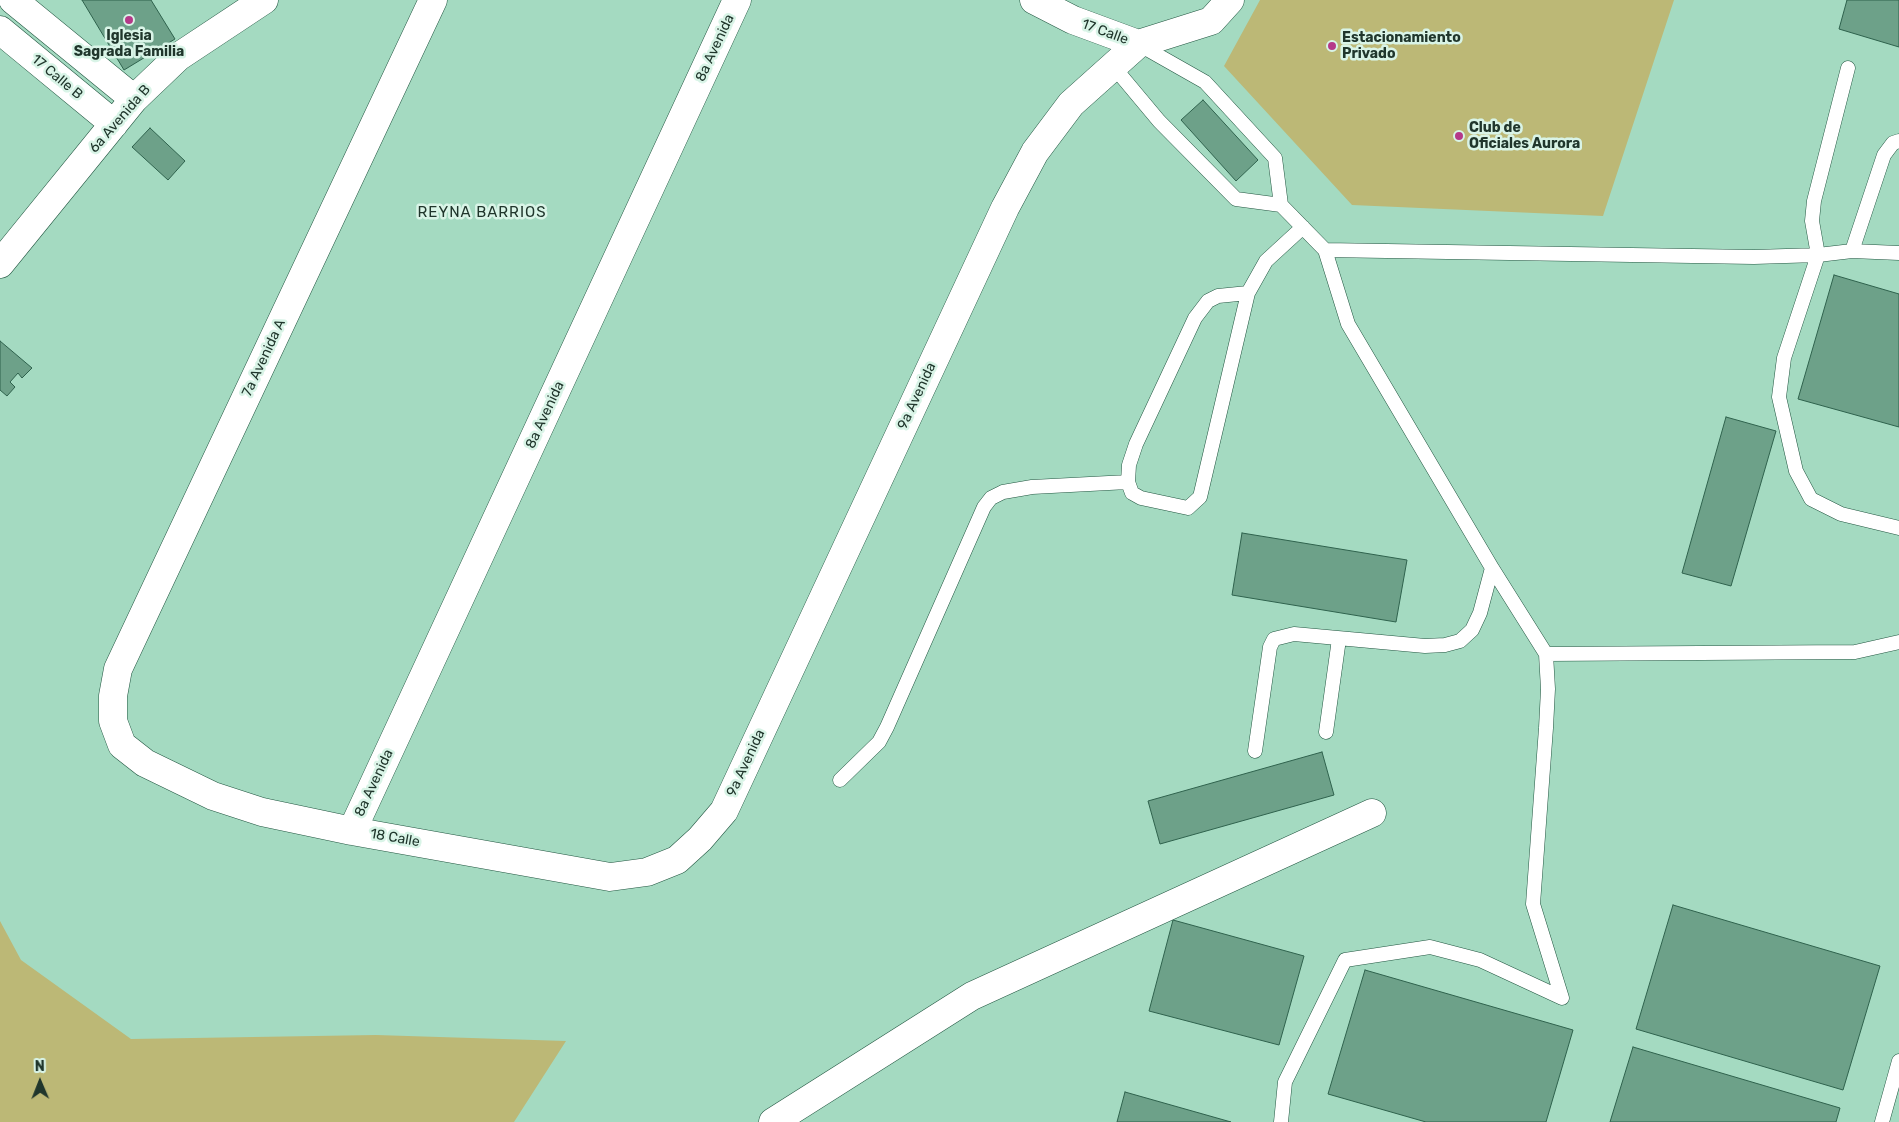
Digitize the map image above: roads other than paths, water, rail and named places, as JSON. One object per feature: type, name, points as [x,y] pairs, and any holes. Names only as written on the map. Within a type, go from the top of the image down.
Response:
[{"type":"street","points":[[13,0],[134,99]]},
{"type":"street","name":"6a Avenida B","points":[[0,264],[134,99],[178,57],[264,0]]},
{"type":"street","name":"7a Avenida A","points":[[113,721],[112,696],[118,669],[433,0]]},
{"type":"street","name":"8a Avenida","points":[[352,831],[737,0]]},
{"type":"street","name":"17 Calle","points":[[1034,0],[1073,20],[1138,44]]},
{"type":"street","name":"9a Avenida","points":[[677,860],[724,811],[1005,208],[1035,152],[1071,104],[1138,44],[1211,21],[1230,0]]},
{"type":"street","name":"17 Calle","points":[[1073,20],[1113,66]]},
{"type":"street","name":"17 Calle B","points":[[0,30],[114,124]]},
{"type":"street","points":[[53,74],[72,48]]},
{"type":"street","name":"18 Calle","points":[[113,721],[122,745],[145,763],[213,796],[262,812],[352,831],[610,878],[647,872],[677,860]]},
{"type":"street","points":[[773,1122],[972,996],[1372,813]]},
{"type":"lane","points":[[1138,44],[1205,82],[1275,158],[1281,205]]},
{"type":"lane","points":[[1113,66],[1160,121],[1236,198],[1281,205],[1325,250],[1348,324],[1492,568],[1546,654],[1548,689],[1546,728],[1533,904],[1562,998],[1480,960],[1430,947],[1344,960],[1284,1082],[1281,1122]]},
{"type":"lane","points":[[1848,68],[1814,201],[1812,221],[1818,255],[1784,358],[1779,397],[1796,471],[1811,499],[1841,514],[1899,528]]},
{"type":"lane","points":[[1852,251],[1884,155],[1893,143],[1899,141]]},
{"type":"lane","points":[[1248,293],[1218,296],[1208,301],[1196,318],[1136,444],[1129,465],[1128,482],[1132,494],[1188,508],[1200,497],[1248,293],[1266,261],[1303,227]]},
{"type":"lane","points":[[1325,250],[1754,257],[1818,255],[1852,251],[1899,253]]},
{"type":"lane","points":[[840,780],[878,742],[887,727],[984,506],[991,498],[1003,492],[1032,487],[1128,482]]},
{"type":"lane","points":[[1255,751],[1270,647],[1274,639],[1294,634],[1424,646],[1445,645],[1460,641],[1472,630],[1480,613],[1492,568]]},
{"type":"lane","points":[[1326,732],[1339,639]]},
{"type":"lane","points":[[1546,654],[1855,652],[1899,642]]},
{"type":"lane","points":[[1882,1122],[1899,1061]]},
{"type":"place","name":"Iglesia Sagrada Familia","points":[[129,20]]},
{"type":"place","name":"Estacionamiento Privado","points":[[1332,46]]},
{"type":"place","name":"Club de Oficiales Aurora","points":[[1459,136]]},
{"type":"district","name":"REYNA BARRIOS","points":[[482,213]]}]
